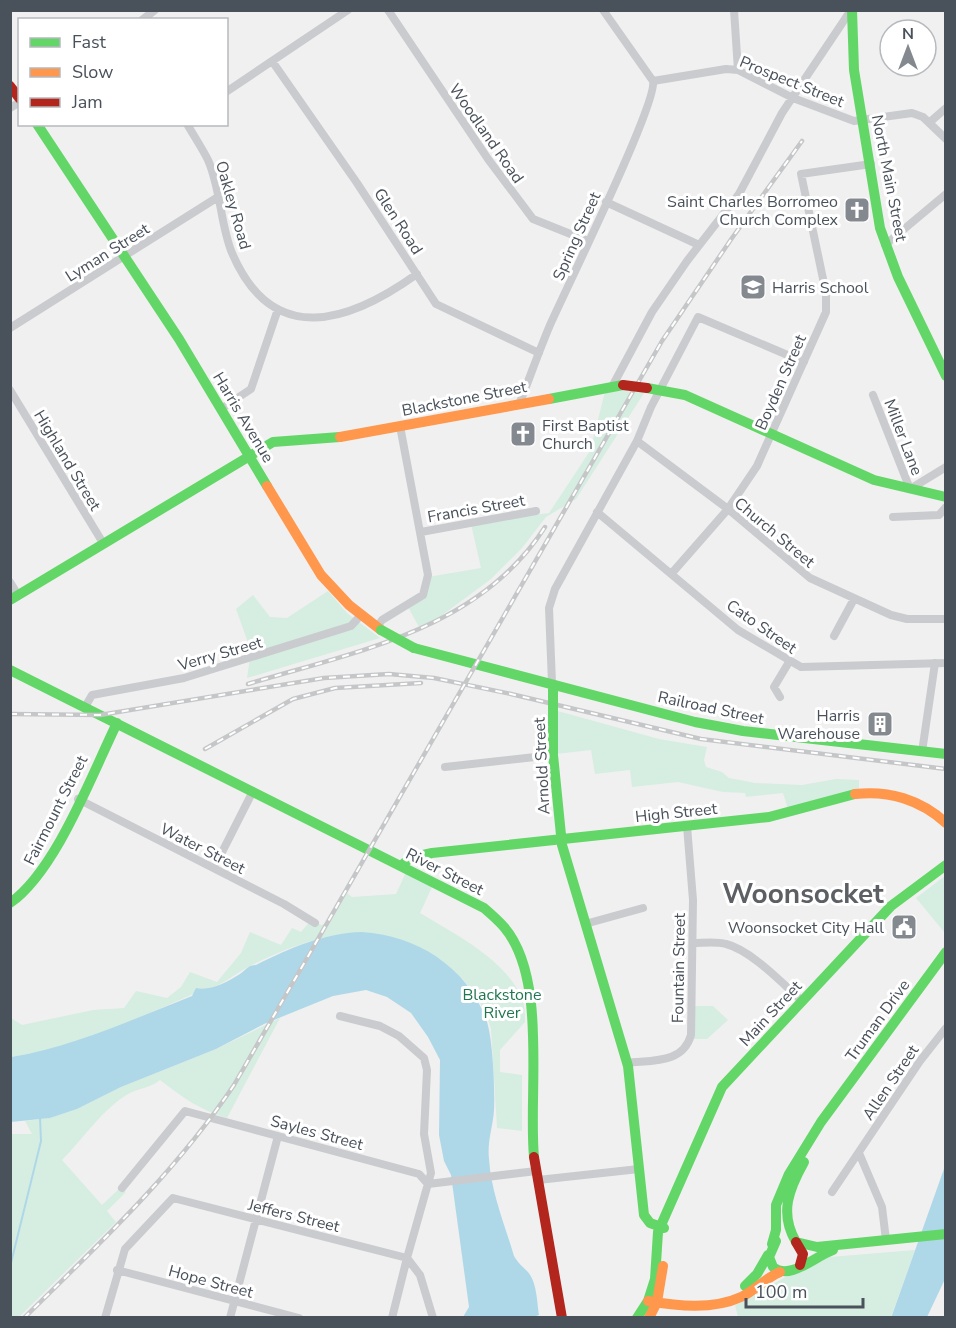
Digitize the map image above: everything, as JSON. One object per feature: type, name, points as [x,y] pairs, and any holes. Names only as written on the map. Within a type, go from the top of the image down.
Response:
[{"type":"main road","name":"North Main Street","points":[[851,10],[854,70],[885,245],[945,376]]},
{"type":"main road","name":"Harris Avenue","points":[[38,126],[126,257],[321,575],[334,591],[379,628],[414,648],[476,663]]},
{"type":"main road","name":"Blackstone Street","points":[[14,597],[273,442],[338,437],[618,385],[660,389],[685,396],[874,480],[945,496]]},
{"type":"main road","name":"Railroad Street","points":[[476,663],[553,687],[695,722],[734,729],[945,754]]},
{"type":"main road","name":"River Street","points":[[10,670],[495,915],[509,931],[516,945],[531,999],[531,1111],[537,1176],[562,1317]]},
{"type":"main road","name":"Arnold Street","points":[[553,687],[553,755],[561,840],[627,1063],[644,1215],[651,1224],[663,1225]]},
{"type":"main road","name":"Fairmount Street","points":[[10,903],[23,896],[42,873],[117,723]]},
{"type":"main road","name":"High Street","points":[[401,866],[410,858],[428,854],[770,817],[857,793],[897,795],[933,810],[945,823]]},
{"type":"main road","name":"Main Street","points":[[652,1302],[663,1225],[719,1091],[896,902],[945,865]]},
{"type":"main road","name":"Truman Drive","points":[[772,1244],[776,1230],[776,1205],[783,1184],[821,1122],[945,952]]},
{"type":"main road","name":"Truman Drive","points":[[796,1242],[784,1216],[787,1195],[834,1106]]},
{"type":"main road","points":[[726,1300],[757,1274],[772,1244],[785,1238],[813,1247],[945,1234]]},
{"type":"main road","points":[[796,1242],[803,1254],[800,1265]]},
{"type":"main road","points":[[652,1302],[678,1305],[736,1299],[766,1278],[780,1272],[791,1272],[822,1253],[859,1242]]},
{"type":"main road","points":[[768,1255],[770,1264],[780,1272]]},
{"type":"main road","points":[[637,1317],[652,1302]]},
{"type":"main road","points":[[650,1317],[652,1302]]},
{"type":"street","points":[[228,91],[348,10]]},
{"type":"street","name":"Woodland Road","points":[[388,10],[488,159],[533,219],[588,241]]},
{"type":"street","points":[[603,10],[653,81]]},
{"type":"street","points":[[734,10],[738,70]]},
{"type":"street","points":[[618,385],[652,312],[699,245],[739,194],[793,98],[851,10]]},
{"type":"street","name":"Glen Road","points":[[272,61],[436,304],[539,353]]},
{"type":"street","name":"Prospect Street","points":[[653,81],[726,69],[738,70],[793,98],[854,121],[863,120]]},
{"type":"street","name":"Spring Street","points":[[520,402],[539,353],[641,122],[654,87],[653,81]]},
{"type":"street","points":[[930,122],[945,108]]},
{"type":"street","points":[[863,120],[912,113],[930,122],[945,139]]},
{"type":"street","name":"Oakley Road","points":[[188,126],[208,161],[231,251],[242,273],[261,297],[278,309],[302,317],[328,318],[354,311],[395,290],[417,274]]},
{"type":"street","name":"Boyden Street","points":[[672,573],[728,509],[757,466],[828,304],[801,174],[871,164]]},
{"type":"street","points":[[885,245],[945,194]]},
{"type":"street","name":"Lyman Street","points":[[10,328],[218,197]]},
{"type":"street","points":[[606,202],[699,245]]},
{"type":"street","points":[[221,409],[243,397],[251,389],[278,309]]},
{"type":"street","name":"Arnold Street","points":[[553,687],[550,601],[637,441],[660,389],[698,317],[804,362]]},
{"type":"street","name":"Highland Street","points":[[10,390],[103,543]]},
{"type":"street","name":"Miller Lane","points":[[873,395],[910,489]]},
{"type":"street","points":[[379,628],[382,620],[423,595],[429,575],[400,426]]},
{"type":"street","name":"Church Street","points":[[637,441],[728,509],[810,578],[901,618],[945,620]]},
{"type":"street","points":[[910,489],[945,467]]},
{"type":"street","points":[[893,517],[939,515],[945,507]]},
{"type":"street","name":"Francis Street","points":[[421,532],[536,511]]},
{"type":"street","name":"Cato Street","points":[[597,512],[738,630],[789,662],[801,667],[945,663]]},
{"type":"street","points":[[10,582],[14,597]]},
{"type":"street","points":[[834,636],[854,599]]},
{"type":"street","name":"Verry Street","points":[[85,707],[92,695],[184,678],[243,662],[351,626],[361,615]]},
{"type":"street","points":[[780,697],[774,687],[789,662]]},
{"type":"street","points":[[922,752],[935,663]]},
{"type":"street","points":[[445,767],[553,755]]},
{"type":"street","points":[[214,868],[253,791]]},
{"type":"street","name":"Water Street","points":[[78,800],[315,922]]},
{"type":"street","name":"Fountain Street","points":[[627,1063],[672,1058],[687,1047],[691,1030],[693,943],[692,875],[687,826]]},
{"type":"street","points":[[585,924],[643,908]]},
{"type":"street","points":[[693,943],[721,943],[732,946],[772,974],[802,1001]]},
{"type":"street","points":[[340,1016],[380,1026],[399,1036],[424,1058],[427,1070],[424,1134],[431,1173],[392,1317]]},
{"type":"street","name":"Allen Street","points":[[832,1192],[945,1028]]},
{"type":"street","name":"Sayles Street","points":[[122,1188],[184,1111],[419,1174],[429,1184]]},
{"type":"street","points":[[230,1317],[278,1136]]},
{"type":"street","points":[[859,1153],[882,1207],[886,1240]]},
{"type":"street","points":[[429,1184],[496,1176],[537,1176],[639,1169]]},
{"type":"street","name":"Jeffers Street","points":[[117,1270],[125,1249],[173,1198],[407,1258]]},
{"type":"street","points":[[407,1258],[420,1275],[433,1317]]},
{"type":"street","points":[[105,1317],[117,1270]]},
{"type":"street","name":"Hope Street","points":[[117,1270],[299,1317]]},
{"type":"green space","points":[[606,388],[646,390],[576,499],[546,517],[522,548],[491,579],[437,619],[419,627],[408,607],[425,594],[428,577],[481,568],[471,524],[549,513],[590,451]]},
{"type":"green space","points":[[328,591],[347,613],[380,638],[247,678],[251,651],[236,609],[253,595],[270,617],[287,618]]},
{"type":"green space","points":[[554,710],[659,739],[707,747],[704,760],[706,767],[722,772],[729,778],[755,783],[802,785],[836,779],[859,780],[859,796],[788,809],[783,793],[746,797],[745,793],[723,792],[678,782],[632,787],[630,770],[595,774],[591,750],[556,754]]},
{"type":"green space","name":"Blackstone River","points":[[406,872],[433,885],[420,913],[492,960],[515,985],[522,999],[525,1022],[500,1050],[500,1072],[522,1075],[522,1131],[497,1128],[491,1029],[477,998],[463,979],[445,963],[413,944],[390,937],[343,934],[296,946],[250,966],[215,987],[202,990],[108,1030],[60,1046],[11,1057],[11,1018],[22,1025],[93,1010],[124,1008],[136,991],[167,998],[181,987],[190,972],[217,982],[241,953],[250,932],[281,945],[292,928],[301,932],[311,920],[321,925],[330,922],[347,893],[352,897],[396,894]]},
{"type":"green space","points":[[945,876],[945,933],[916,898]]},
{"type":"green space","points":[[693,1006],[713,1006],[728,1020],[707,1039],[690,1039]]},
{"type":"green space","points":[[280,1018],[227,1118],[200,1107],[160,1080],[120,1099],[94,1124],[62,1160],[102,1205],[121,1187],[126,1192],[107,1211],[116,1222],[19,1317],[11,1318],[11,1134],[32,1134],[25,1121],[50,1118],[77,1109],[121,1087],[216,1049]]},
{"type":"green space","points":[[915,1250],[891,1317],[738,1317],[735,1305],[809,1264],[830,1257]]},
{"type":"water","points":[[362,932],[382,934],[401,940],[437,957],[453,969],[466,984],[486,1019],[493,1063],[494,1089],[494,1110],[489,1140],[492,1184],[514,1256],[533,1280],[539,1315],[531,1318],[463,1317],[469,1307],[451,1175],[444,1161],[439,1135],[440,1060],[428,1037],[411,1013],[387,997],[366,990],[333,996],[264,1024],[216,1049],[121,1087],[77,1109],[50,1118],[11,1122],[11,1057],[57,1046],[125,1023],[192,996],[196,988],[207,988],[224,983],[249,967],[307,942],[334,935]]},
{"type":"water","points":[[945,1166],[946,1277],[927,1317],[891,1318]]},
{"type":"waterway","points":[[10,1267],[41,1141],[40,1118]]},
{"type":"railway","points":[[24,1318],[135,1207],[187,1148],[234,1085],[662,341],[802,141]]},
{"type":"railway","points":[[248,684],[372,647],[413,632],[451,613],[486,590],[518,562],[545,527]]},
{"type":"railway","points":[[10,714],[100,715],[324,678],[389,674],[434,678],[511,694],[701,739],[946,769]]},
{"type":"railway","points":[[205,749],[293,699],[335,688],[421,683]]},
{"type":"traffic: fast","points":[[852,10],[854,70],[880,228],[898,277],[946,376]]},
{"type":"traffic: fast","points":[[38,126],[179,339],[267,486]]},
{"type":"traffic: fast","points":[[549,399],[623,385]]},
{"type":"traffic: fast","points":[[647,388],[685,395],[874,480],[946,497]]},
{"type":"traffic: fast","points":[[10,600],[273,442],[340,437]]},
{"type":"traffic: fast","points":[[381,630],[414,648]]},
{"type":"traffic: fast","points":[[414,648],[695,722],[743,731],[946,754]]},
{"type":"traffic: fast","points":[[10,670],[484,908],[494,917],[504,927],[518,949],[526,976],[533,1038],[534,1157]]},
{"type":"traffic: fast","points":[[553,690],[553,719]]},
{"type":"traffic: fast","points":[[553,719],[553,755],[562,845],[628,1066],[644,1215],[650,1223],[664,1228]]},
{"type":"traffic: fast","points":[[10,903],[43,869],[71,820],[117,723]]},
{"type":"traffic: fast","points":[[401,866],[410,858],[432,853],[769,817],[855,794]]},
{"type":"traffic: fast","points":[[637,1318],[648,1301],[655,1279],[658,1232],[722,1087],[891,906],[946,865]]},
{"type":"traffic: fast","points":[[772,1244],[776,1230],[776,1205],[789,1174],[821,1122],[946,952]]},
{"type":"traffic: fast","points":[[804,1162],[788,1201],[788,1221],[796,1242],[817,1247],[946,1234]]},
{"type":"traffic: fast","points":[[776,1241],[769,1257],[773,1267],[780,1271],[803,1266],[833,1250]]},
{"type":"traffic: fast","points":[[745,1286],[757,1274],[768,1255]]},
{"type":"traffic: slow","points":[[340,437],[549,399]]},
{"type":"traffic: slow","points":[[267,486],[321,575],[349,605],[381,630]]},
{"type":"traffic: slow","points":[[855,794],[868,793],[904,798],[926,808],[946,823]]},
{"type":"traffic: slow","points":[[649,1318],[657,1302],[663,1266]]},
{"type":"traffic: slow","points":[[648,1301],[683,1305],[719,1304],[746,1294],[780,1272]]},
{"type":"traffic: jam","points":[[10,86],[18,96]]},
{"type":"traffic: jam","points":[[623,385],[647,388]]},
{"type":"traffic: jam","points":[[534,1157],[562,1318]]},
{"type":"traffic: jam","points":[[796,1242],[803,1254],[800,1265]]},
{"type":"place","name":"Saint Charles Borromeo Church Complex","points":[[857,210]]},
{"type":"place","name":"Harris School","points":[[753,287]]},
{"type":"place","name":"First Baptist Church","points":[[523,434]]},
{"type":"place","name":"Harris Warehouse","points":[[880,724]]},
{"type":"place","name":"Woonsocket City Hall","points":[[904,927]]},
{"type":"district","name":"Woonsocket","points":[[803,893]]}]
